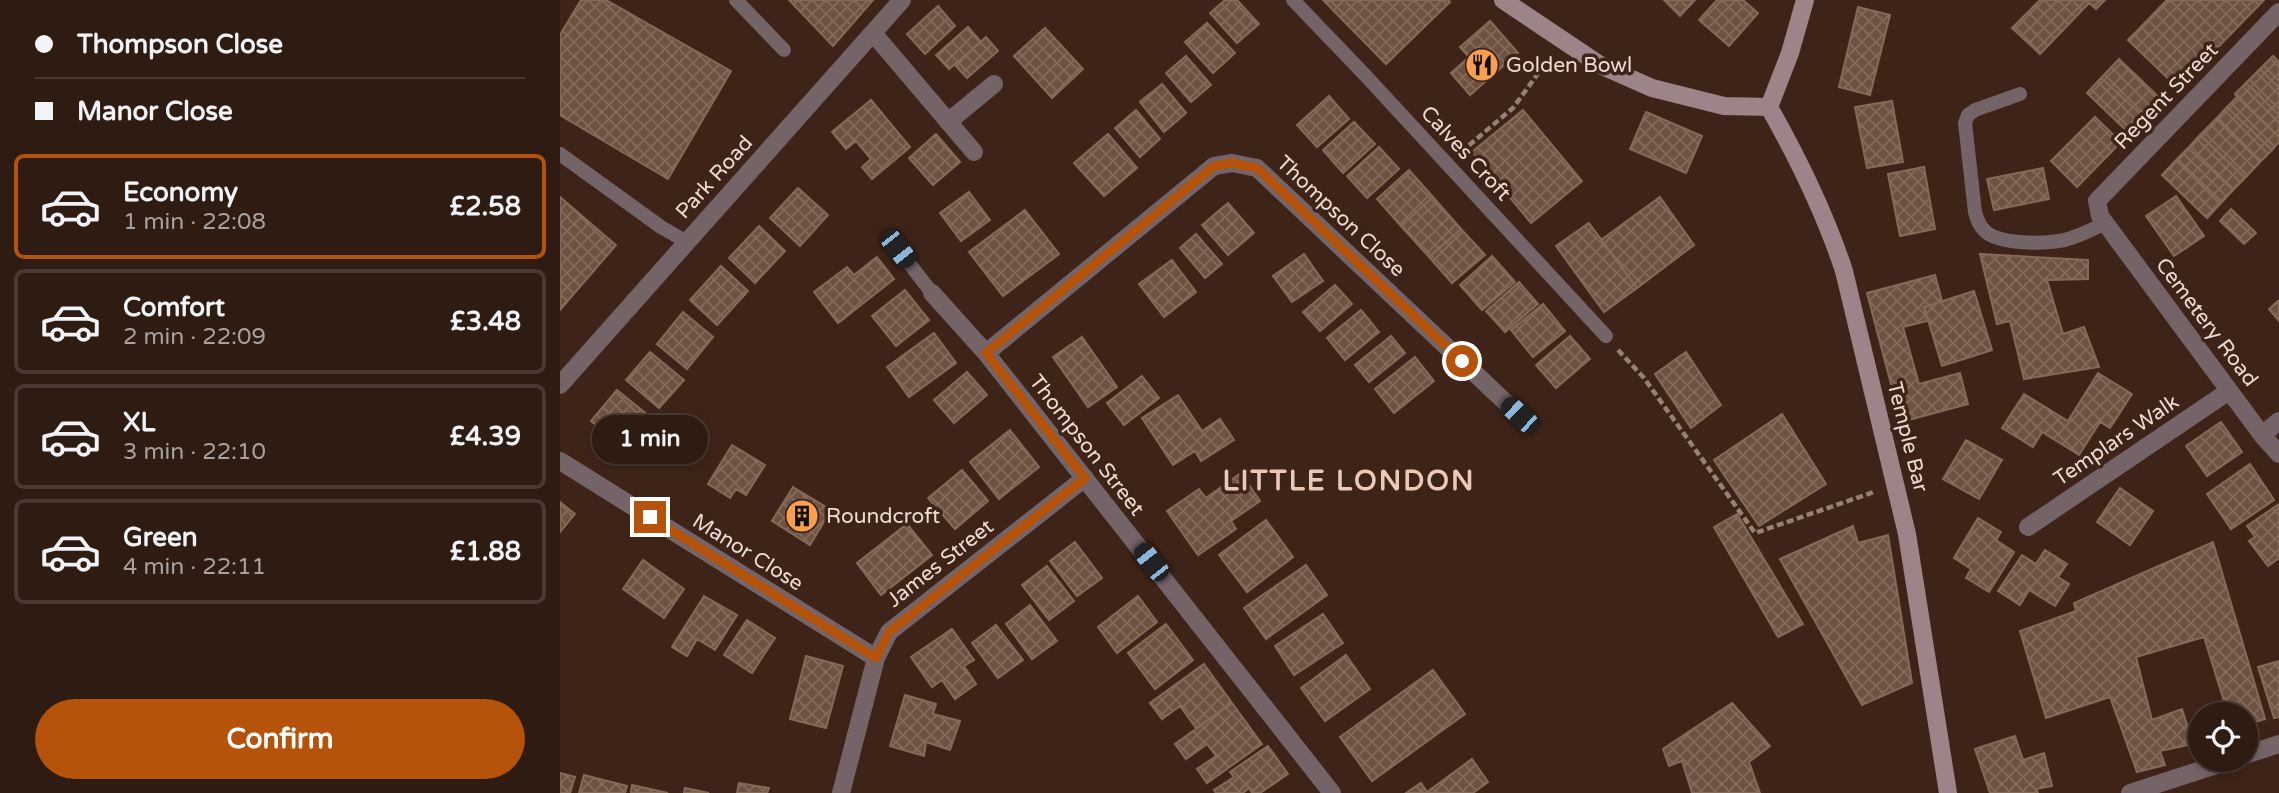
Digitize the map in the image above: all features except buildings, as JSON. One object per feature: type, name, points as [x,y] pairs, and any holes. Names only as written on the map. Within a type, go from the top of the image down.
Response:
[{"type":"main road","points":[[1503,0],[1600,65],[1652,88],[1724,106],[1769,107],[1790,53],[1805,0]]},
{"type":"main road","name":"Temple Bar","points":[[1769,107],[1796,154],[1830,229],[1844,271],[1907,534],[1948,793]]},
{"type":"street","name":"Park Road","points":[[560,385],[902,0]]},
{"type":"street","name":"Regent Street","points":[[2103,220],[2097,201],[2279,12]]},
{"type":"street","points":[[873,33],[974,152]]},
{"type":"street","points":[[948,122],[994,85]]},
{"type":"street","name":"Thompson Close","points":[[986,353],[1185,188],[1214,166],[1232,163],[1257,168],[1519,415]]},
{"type":"street","name":"Cemetery Road","points":[[2103,220],[2262,435],[2279,454]]},
{"type":"street","name":"Thompson Street","points":[[932,293],[986,353],[1332,793]]},
{"type":"street","name":"Templars Walk","points":[[2028,527],[2229,391]]},
{"type":"street","points":[[2262,435],[2279,421]]},
{"type":"street","name":"Manor Close","points":[[560,461],[876,658]]},
{"type":"street","name":"James Street","points":[[841,793],[876,658],[889,632],[1085,478]]},
{"type":"street","points":[[2258,751],[2279,744]]},
{"type":"street","points":[[2130,793],[2195,772]]},
{"type":"lane","points":[[736,0],[784,50]]},
{"type":"lane","name":"Calves Croft","points":[[1293,0],[1606,336]]},
{"type":"lane","points":[[2020,94],[1975,110],[1968,115],[1965,123],[1975,212],[1979,224],[1986,233],[1999,239],[2037,242],[2060,241],[2103,220]]},
{"type":"lane","points":[[560,153],[661,227],[687,242]]},
{"type":"lane","points":[[898,249],[932,293]]},
{"type":"path","points":[[1447,163],[1513,108],[1563,40]]},
{"type":"path","points":[[1606,336],[1644,378],[1755,533],[1896,484]]},
{"type":"place","name":"Golden Bowl","points":[[1482,65]]},
{"type":"place","name":"Roundcroft","points":[[802,516]]},
{"type":"district","name":"LITTLE LONDON","points":[[1349,480]]},
{"type":"route","points":[[650,517],[876,658],[889,632],[1085,478],[986,353],[1214,166],[1232,163],[1257,168],[1462,361]]}]
